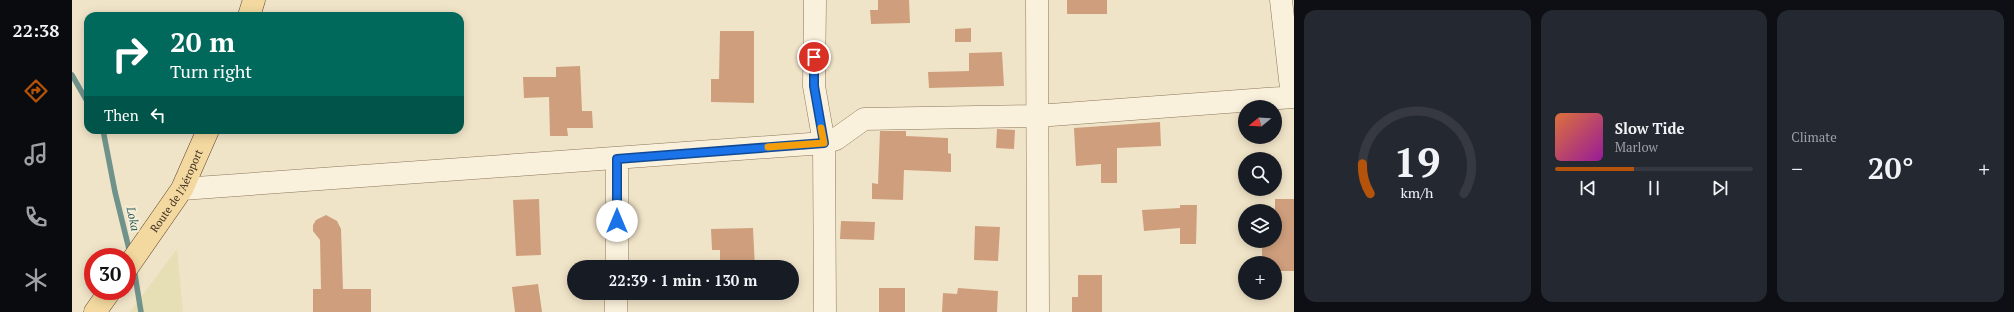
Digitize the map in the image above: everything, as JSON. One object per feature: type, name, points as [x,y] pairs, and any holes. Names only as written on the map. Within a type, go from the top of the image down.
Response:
[{"type":"main road","points":[[250,12],[254,0]]},
{"type":"main road","name":"Route de l'Aéroport","points":[[136,255],[182,189],[206,134]]},
{"type":"main road","points":[[96,312],[104,300]]},
{"type":"street","points":[[815,0],[814,86],[824,143],[825,312]]},
{"type":"street","points":[[1037,0],[1038,312]]},
{"type":"street","points":[[182,189],[824,143],[836,139],[864,119],[1037,116],[1293,97],[1281,0]]},
{"type":"street","points":[[617,159],[617,260]]},
{"type":"street","points":[[616,300],[616,312]]},
{"type":"shaded area","points":[[177,249],[183,312],[130,312]]},
{"type":"building","points":[[878,0],[909,0],[910,23],[871,24],[870,10],[878,10]]},
{"type":"building","points":[[1067,0],[1107,0],[1107,14],[1067,14]]},
{"type":"building","points":[[971,28],[971,42],[955,42],[955,29]]},
{"type":"building","points":[[720,31],[754,31],[754,103],[711,102],[711,79],[719,79]]},
{"type":"building","points":[[1002,52],[1004,86],[929,88],[928,72],[969,71],[969,53]]},
{"type":"building","points":[[580,66],[582,111],[592,111],[593,128],[567,128],[568,136],[550,136],[549,97],[524,98],[523,77],[556,77],[556,67]]},
{"type":"building","points":[[1160,122],[1161,146],[1117,148],[1117,183],[1101,183],[1101,164],[1076,166],[1074,128]]},
{"type":"building","points":[[997,129],[1015,130],[1014,149],[996,148]]},
{"type":"building","points":[[880,131],[906,131],[906,136],[948,138],[948,153],[951,154],[951,172],[904,170],[903,200],[872,199],[872,183],[878,184]]},
{"type":"building","points":[[539,199],[541,255],[516,256],[513,200]]},
{"type":"building","points":[[1275,199],[1294,199],[1294,271],[1282,271],[1282,256],[1262,256],[1262,248],[1282,248],[1282,204],[1275,204]]},
{"type":"building","points":[[1180,205],[1197,205],[1196,244],[1180,244],[1180,228],[1144,231],[1142,210],[1180,208]]},
{"type":"building","points":[[326,215],[337,221],[341,229],[343,289],[371,289],[371,312],[313,312],[313,289],[321,289],[320,240],[313,231],[313,225],[316,220]]},
{"type":"building","points":[[841,221],[875,222],[874,240],[840,239]]},
{"type":"building","points":[[975,226],[1000,227],[998,261],[974,260]]},
{"type":"building","points":[[753,228],[755,260],[720,260],[720,250],[712,250],[711,229]]},
{"type":"building","points":[[1078,275],[1102,275],[1102,312],[1072,312],[1072,297],[1078,297]]},
{"type":"building","points":[[538,284],[542,312],[515,312],[512,287]]},
{"type":"building","points":[[879,288],[905,288],[905,312],[879,312]]},
{"type":"building","points":[[958,288],[998,291],[997,312],[942,312],[943,293],[957,294]]},
{"type":"waterway","name":"Loka","points":[[72,75],[84,96]]},
{"type":"waterway","name":"Loka","points":[[104,134],[115,192],[129,248]]},
{"type":"waterway","name":"Loka","points":[[136,281],[141,312]]},
{"type":"slow traffic","points":[[768,147],[824,143],[821,128]]},
{"type":"route","points":[[617,221],[617,159],[824,143],[814,86],[814,57]]}]
